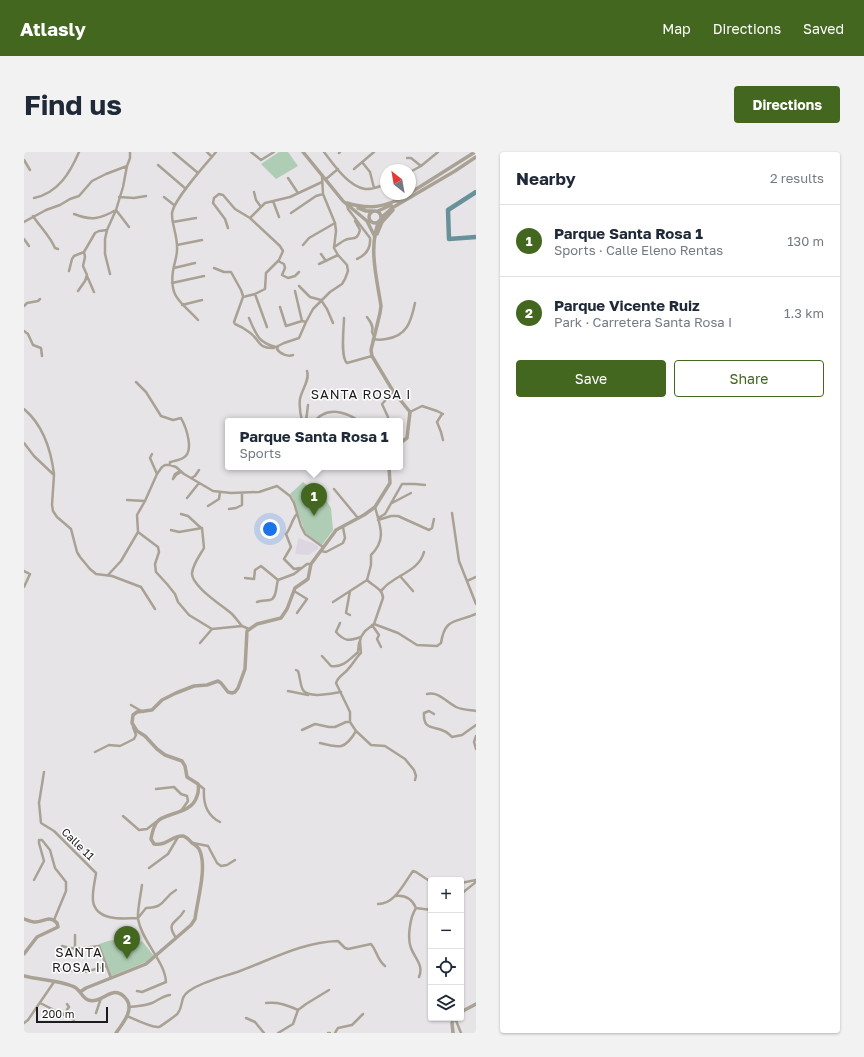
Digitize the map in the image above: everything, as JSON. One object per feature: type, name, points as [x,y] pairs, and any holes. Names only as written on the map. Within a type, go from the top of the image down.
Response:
[{"type":"street","points":[[34,198],[48,194],[66,178],[79,152]]},
{"type":"street","points":[[110,274],[105,254],[105,239],[123,187],[130,152]]},
{"type":"street","points":[[173,152],[198,173]]},
{"type":"street","points":[[207,152],[212,157]]},
{"type":"street","points":[[198,320],[182,305],[176,296],[172,283],[177,245],[172,214],[174,205],[216,152]]},
{"type":"street","points":[[251,152],[261,160],[274,152]]},
{"type":"street","points":[[304,152],[322,175],[324,180],[366,221],[375,238]]},
{"type":"street","points":[[324,152],[345,178],[362,188],[367,189],[380,186]]},
{"type":"street","points":[[354,169],[374,152]]},
{"type":"street","points":[[416,169],[438,152]]},
{"type":"street","points":[[416,190],[475,152]]},
{"type":"street","points":[[347,204],[364,213],[375,222],[380,220],[392,208],[476,157]]},
{"type":"street","points":[[407,158],[411,158],[421,166]]},
{"type":"street","points":[[24,160],[30,170]]},
{"type":"street","points":[[362,162],[370,172],[374,188]]},
{"type":"street","points":[[158,165],[186,189]]},
{"type":"street","points":[[24,222],[79,196],[92,181],[127,166]]},
{"type":"street","points":[[250,218],[265,203],[290,197],[324,180],[338,169]]},
{"type":"street","points":[[288,178],[298,193]]},
{"type":"street","points":[[214,268],[224,272],[231,272],[243,296],[235,319],[235,324],[250,332],[260,345],[264,347],[277,347],[299,338],[314,308],[330,292],[342,284],[347,275],[347,265],[334,248],[336,230],[335,223],[323,194],[324,180]]},
{"type":"street","points":[[254,192],[256,200],[261,207]]},
{"type":"street","points":[[228,228],[225,219],[213,204],[214,198],[219,194],[223,194],[235,209],[250,218],[280,246],[283,251],[278,261],[266,273],[264,289],[255,294],[243,296]]},
{"type":"street","points":[[291,213],[316,196],[323,194]]},
{"type":"street","points":[[119,197],[134,198],[146,196]]},
{"type":"street","points":[[164,197],[174,205]]},
{"type":"street","points":[[347,204],[370,208],[380,207],[398,200]]},
{"type":"street","points":[[347,204],[363,210],[378,211],[385,209],[398,200]]},
{"type":"street","points":[[273,201],[279,217]]},
{"type":"street","points":[[347,204],[348,209],[368,234],[371,241],[368,250],[358,259]]},
{"type":"street","points":[[375,238],[386,217],[400,204]]},
{"type":"street","points":[[74,214],[91,219],[105,216],[116,210]]},
{"type":"street","points":[[116,210],[129,227]]},
{"type":"street","points":[[373,211],[370,214],[370,219],[375,238]]},
{"type":"street","points":[[378,211],[381,214],[376,229],[374,259],[380,313],[371,350],[372,356],[393,391],[408,407],[410,412],[407,438],[403,441]]},
{"type":"street","points":[[34,216],[55,248],[58,249]]},
{"type":"street","points":[[174,222],[196,218]]},
{"type":"street","points":[[334,248],[344,240],[354,239],[358,235],[360,230],[355,221],[356,219]]},
{"type":"street","points":[[303,245],[309,238],[335,223]]},
{"type":"street","points":[[94,292],[83,266],[85,257],[84,252],[95,233],[99,230],[107,230]]},
{"type":"street","points":[[24,239],[29,246]]},
{"type":"street","points":[[177,245],[202,240]]},
{"type":"street","points":[[69,271],[74,256],[84,252]]},
{"type":"street","points":[[321,254],[326,261]]},
{"type":"street","points":[[319,264],[338,255]]},
{"type":"street","points":[[278,261],[284,264],[286,268],[282,275],[288,278],[295,276],[299,272]]},
{"type":"street","points":[[174,268],[195,263]]},
{"type":"street","points":[[78,291],[86,281],[87,275]]},
{"type":"street","points":[[172,283],[204,276]]},
{"type":"street","points":[[299,286],[310,297],[321,300],[333,323]]},
{"type":"street","points":[[295,290],[302,321]]},
{"type":"street","points":[[255,294],[267,327]]},
{"type":"street","points":[[24,306],[27,303],[38,302],[40,299]]},
{"type":"street","points":[[182,305],[202,300]]},
{"type":"street","points":[[367,317],[373,328],[372,332],[374,337],[378,340],[394,338],[406,329],[412,317],[415,303]]},
{"type":"street","points":[[280,307],[286,326],[302,321],[306,322]]},
{"type":"street","points":[[249,318],[259,339],[264,344],[277,347]]},
{"type":"street","points":[[344,318],[343,355],[345,362],[372,356]]},
{"type":"street","points":[[24,331],[28,334],[33,345],[42,348],[42,356]]},
{"type":"street","points":[[277,347],[279,352],[288,356],[293,355]]},
{"type":"street","points":[[301,418],[299,407],[308,376],[307,371]]},
{"type":"street","points":[[136,382],[146,392],[161,416],[173,420],[181,418],[185,425],[189,440],[188,454],[184,458],[170,462],[170,465]]},
{"type":"street","points":[[388,417],[382,404],[393,391]]},
{"type":"street","points":[[306,418],[308,405]]},
{"type":"street","points":[[410,412],[422,406],[443,414],[436,422],[443,440]]},
{"type":"street","points":[[24,409],[33,417],[40,428],[52,460],[54,475],[53,510],[57,517],[70,529],[77,552],[90,569],[96,574],[108,575],[141,587],[155,609]]},
{"type":"street","points":[[318,418],[326,413],[336,412],[350,415],[354,418]]},
{"type":"street","points":[[24,442],[34,456],[54,475]]},
{"type":"street","points":[[152,454],[150,458],[157,474]]},
{"type":"street","points":[[108,575],[121,561],[138,532],[137,515],[157,474],[162,467],[170,465],[176,467],[190,478],[213,491],[242,493],[259,492],[277,486],[290,496],[305,534],[323,547]]},
{"type":"street","points":[[190,478],[195,476],[199,470]]},
{"type":"street","points":[[95,752],[109,745],[120,746],[134,739],[136,735],[132,719],[135,713],[152,710],[168,697],[194,686],[207,685],[218,681],[228,692],[235,692],[245,669],[246,634],[249,628],[257,624],[281,618],[287,609],[297,586],[308,579],[311,564],[336,530],[374,507],[390,483],[389,470]]},
{"type":"street","points":[[187,498],[199,483]]},
{"type":"street","points":[[378,519],[385,514],[402,484],[425,485]]},
{"type":"street","points":[[334,490],[358,518]]},
{"type":"street","points":[[208,506],[219,499],[220,492]]},
{"type":"street","points":[[229,509],[235,509],[242,505],[242,493]]},
{"type":"street","points":[[390,505],[411,493]]},
{"type":"street","points":[[126,500],[145,501]]},
{"type":"street","points":[[332,602],[367,580],[371,565],[371,555],[379,547],[381,532],[374,507]]},
{"type":"street","points":[[452,513],[459,561],[476,604]]},
{"type":"street","points":[[181,514],[188,516],[202,528],[204,548],[198,557],[192,572],[195,582],[198,587],[232,614],[242,626]]},
{"type":"street","points":[[297,514],[286,534],[291,547],[284,559],[294,569],[302,568]]},
{"type":"street","points":[[378,519],[398,516],[429,530],[432,528],[434,519]]},
{"type":"street","points":[[320,551],[326,552],[343,543],[345,538],[343,527]]},
{"type":"street","points":[[171,530],[182,531],[202,528]]},
{"type":"street","points":[[138,532],[158,547],[159,552],[155,564],[156,572],[175,594],[178,602],[189,615],[212,629],[242,626],[249,628]]},
{"type":"street","points":[[381,591],[390,582],[414,568],[423,556],[424,552]]},
{"type":"street","points":[[278,580],[294,574],[307,564],[311,564]]},
{"type":"street","points":[[245,578],[254,578],[255,570],[261,566],[278,580]]},
{"type":"street","points":[[24,571],[30,574],[24,587]]},
{"type":"street","points":[[400,576],[413,591]]},
{"type":"street","points":[[467,581],[476,577]]},
{"type":"street","points":[[257,602],[271,600],[274,598],[278,580]]},
{"type":"street","points":[[322,656],[331,666],[339,666],[348,662],[358,652],[361,637],[365,631],[373,625],[383,598],[381,591],[367,580]]},
{"type":"street","points":[[294,591],[307,599],[298,613]]},
{"type":"street","points":[[350,591],[346,613],[350,615]]},
{"type":"street","points":[[373,625],[398,633],[416,645],[437,646],[441,644],[443,632],[448,625],[454,621],[476,614]]},
{"type":"street","points":[[340,623],[336,632],[342,638],[351,641],[361,637]]},
{"type":"street","points":[[373,625],[379,635],[377,639],[381,647]]},
{"type":"street","points":[[200,643],[212,629]]},
{"type":"street","points":[[360,641],[361,652],[349,669],[337,680],[337,685],[350,712],[350,722],[356,731],[371,745],[384,746],[405,759],[414,770],[416,776],[415,780]]},
{"type":"street","points":[[296,670],[298,671],[304,691],[318,695],[341,692]]},
{"type":"street","points":[[288,691],[310,695],[312,694]]},
{"type":"street","points":[[427,694],[437,694],[457,708],[476,711]]},
{"type":"street","points":[[131,705],[144,712]]},
{"type":"street","points":[[434,714],[429,711],[424,713],[424,718],[427,725],[433,729],[444,731],[452,737],[462,735],[476,726]]},
{"type":"street","points":[[302,730],[315,724],[335,727],[346,722],[350,722]]},
{"type":"street","points":[[132,723],[137,731],[145,736],[162,753],[182,761],[185,766],[187,778],[204,789],[203,800],[205,807],[215,819],[220,822]]},
{"type":"street","points":[[320,743],[339,748],[347,744],[356,731]]},
{"type":"street","points":[[476,736],[474,742],[476,749]]},
{"type":"street","name":"Calle 11","points":[[44,772],[40,803],[41,823],[54,831],[96,873],[93,900],[95,908],[102,915],[125,919],[138,918]]},
{"type":"street","points":[[123,816],[139,830],[147,829],[160,819],[188,807],[196,799],[199,789],[198,784]]},
{"type":"street","points":[[156,789],[174,787],[181,794],[187,796],[188,801],[180,811]]},
{"type":"street","points":[[80,992],[143,966],[156,957],[192,925],[195,919],[203,875],[200,851],[197,846],[186,838],[178,837],[163,844],[154,844],[151,839],[157,822]]},
{"type":"street","points":[[149,868],[168,854],[178,837]]},
{"type":"street","points":[[34,880],[44,861],[39,843],[39,840],[42,840],[50,850],[55,868],[66,882],[66,890],[54,920]]},
{"type":"street","points":[[191,842],[208,846],[217,863],[221,866],[235,860]]},
{"type":"street","points":[[378,904],[385,903],[395,896],[413,871],[428,880]]},
{"type":"street","points":[[464,883],[476,881]]},
{"type":"street","points":[[464,891],[476,881]]},
{"type":"street","points":[[137,991],[142,992],[166,982],[166,976],[149,947],[138,918],[142,885]]},
{"type":"street","points":[[138,918],[146,908],[155,908],[166,901],[170,894],[176,890]]},
{"type":"street","points":[[395,896],[401,895],[409,898],[416,908]]},
{"type":"street","points":[[416,908],[428,910]]},
{"type":"street","points":[[416,908],[410,921],[409,942],[421,966],[419,978]]},
{"type":"street","points":[[177,938],[172,931],[171,926],[184,911]]},
{"type":"street","points":[[24,919],[34,922],[48,918],[54,920],[58,927],[38,937],[24,954]]},
{"type":"street","points":[[75,935],[75,949]]},
{"type":"street","points":[[127,1016],[154,1027],[159,1026],[179,1012],[182,999],[198,985],[312,944],[338,941],[348,949],[371,944],[380,962],[385,966]]},
{"type":"street","points":[[62,946],[75,949],[85,949],[99,946],[111,979]]},
{"type":"street","points":[[54,969],[83,972],[106,966]]},
{"type":"street","points":[[24,976],[71,985],[80,992],[84,998],[89,1000],[95,1000],[115,992],[123,995],[129,1004],[129,1007],[127,1016],[116,1033]]},
{"type":"street","points":[[24,1023],[28,1020],[54,982]]},
{"type":"street","points":[[278,1033],[292,1024],[298,1010],[329,990]]},
{"type":"street","points":[[129,1007],[153,1003],[163,996],[170,995]]},
{"type":"street","points":[[96,1013],[102,997]]},
{"type":"street","points":[[266,1003],[276,1002],[298,1010]]},
{"type":"street","points":[[40,1003],[74,1020]]},
{"type":"street","points":[[64,1014],[69,1007],[67,1004]]},
{"type":"street","points":[[464,1010],[476,1004]]},
{"type":"street","points":[[335,1033],[338,1028],[352,1025],[362,1014]]},
{"type":"street","points":[[246,1018],[255,1022],[264,1033]]},
{"type":"street","points":[[453,1021],[453,1033]]},
{"type":"street","points":[[456,1021],[461,1033]]},
{"type":"shaded area","points":[[298,538],[313,543],[318,546],[318,549],[308,555],[295,554]]},
{"type":"green space","points":[[279,152],[288,152],[298,166],[276,179],[261,164]]},
{"type":"green space","points":[[303,482],[326,500],[331,508],[333,530],[322,545],[305,532],[293,498],[290,494]]},
{"type":"green space","points":[[119,939],[125,941],[133,948],[142,941],[154,956],[146,962],[111,976],[99,944]]},
{"type":"waterway","points":[[476,192],[448,210],[449,239],[476,237]]},
{"type":"place","name":"Parque Santa Rosa 1","points":[[314,516]]},
{"type":"place","name":"Parque Vicente Ruiz","points":[[127,959]]},
{"type":"district","name":"SANTA ROSA I","points":[[361,394]]},
{"type":"district","name":"SANTA ROSA II","points":[[79,960]]}]
